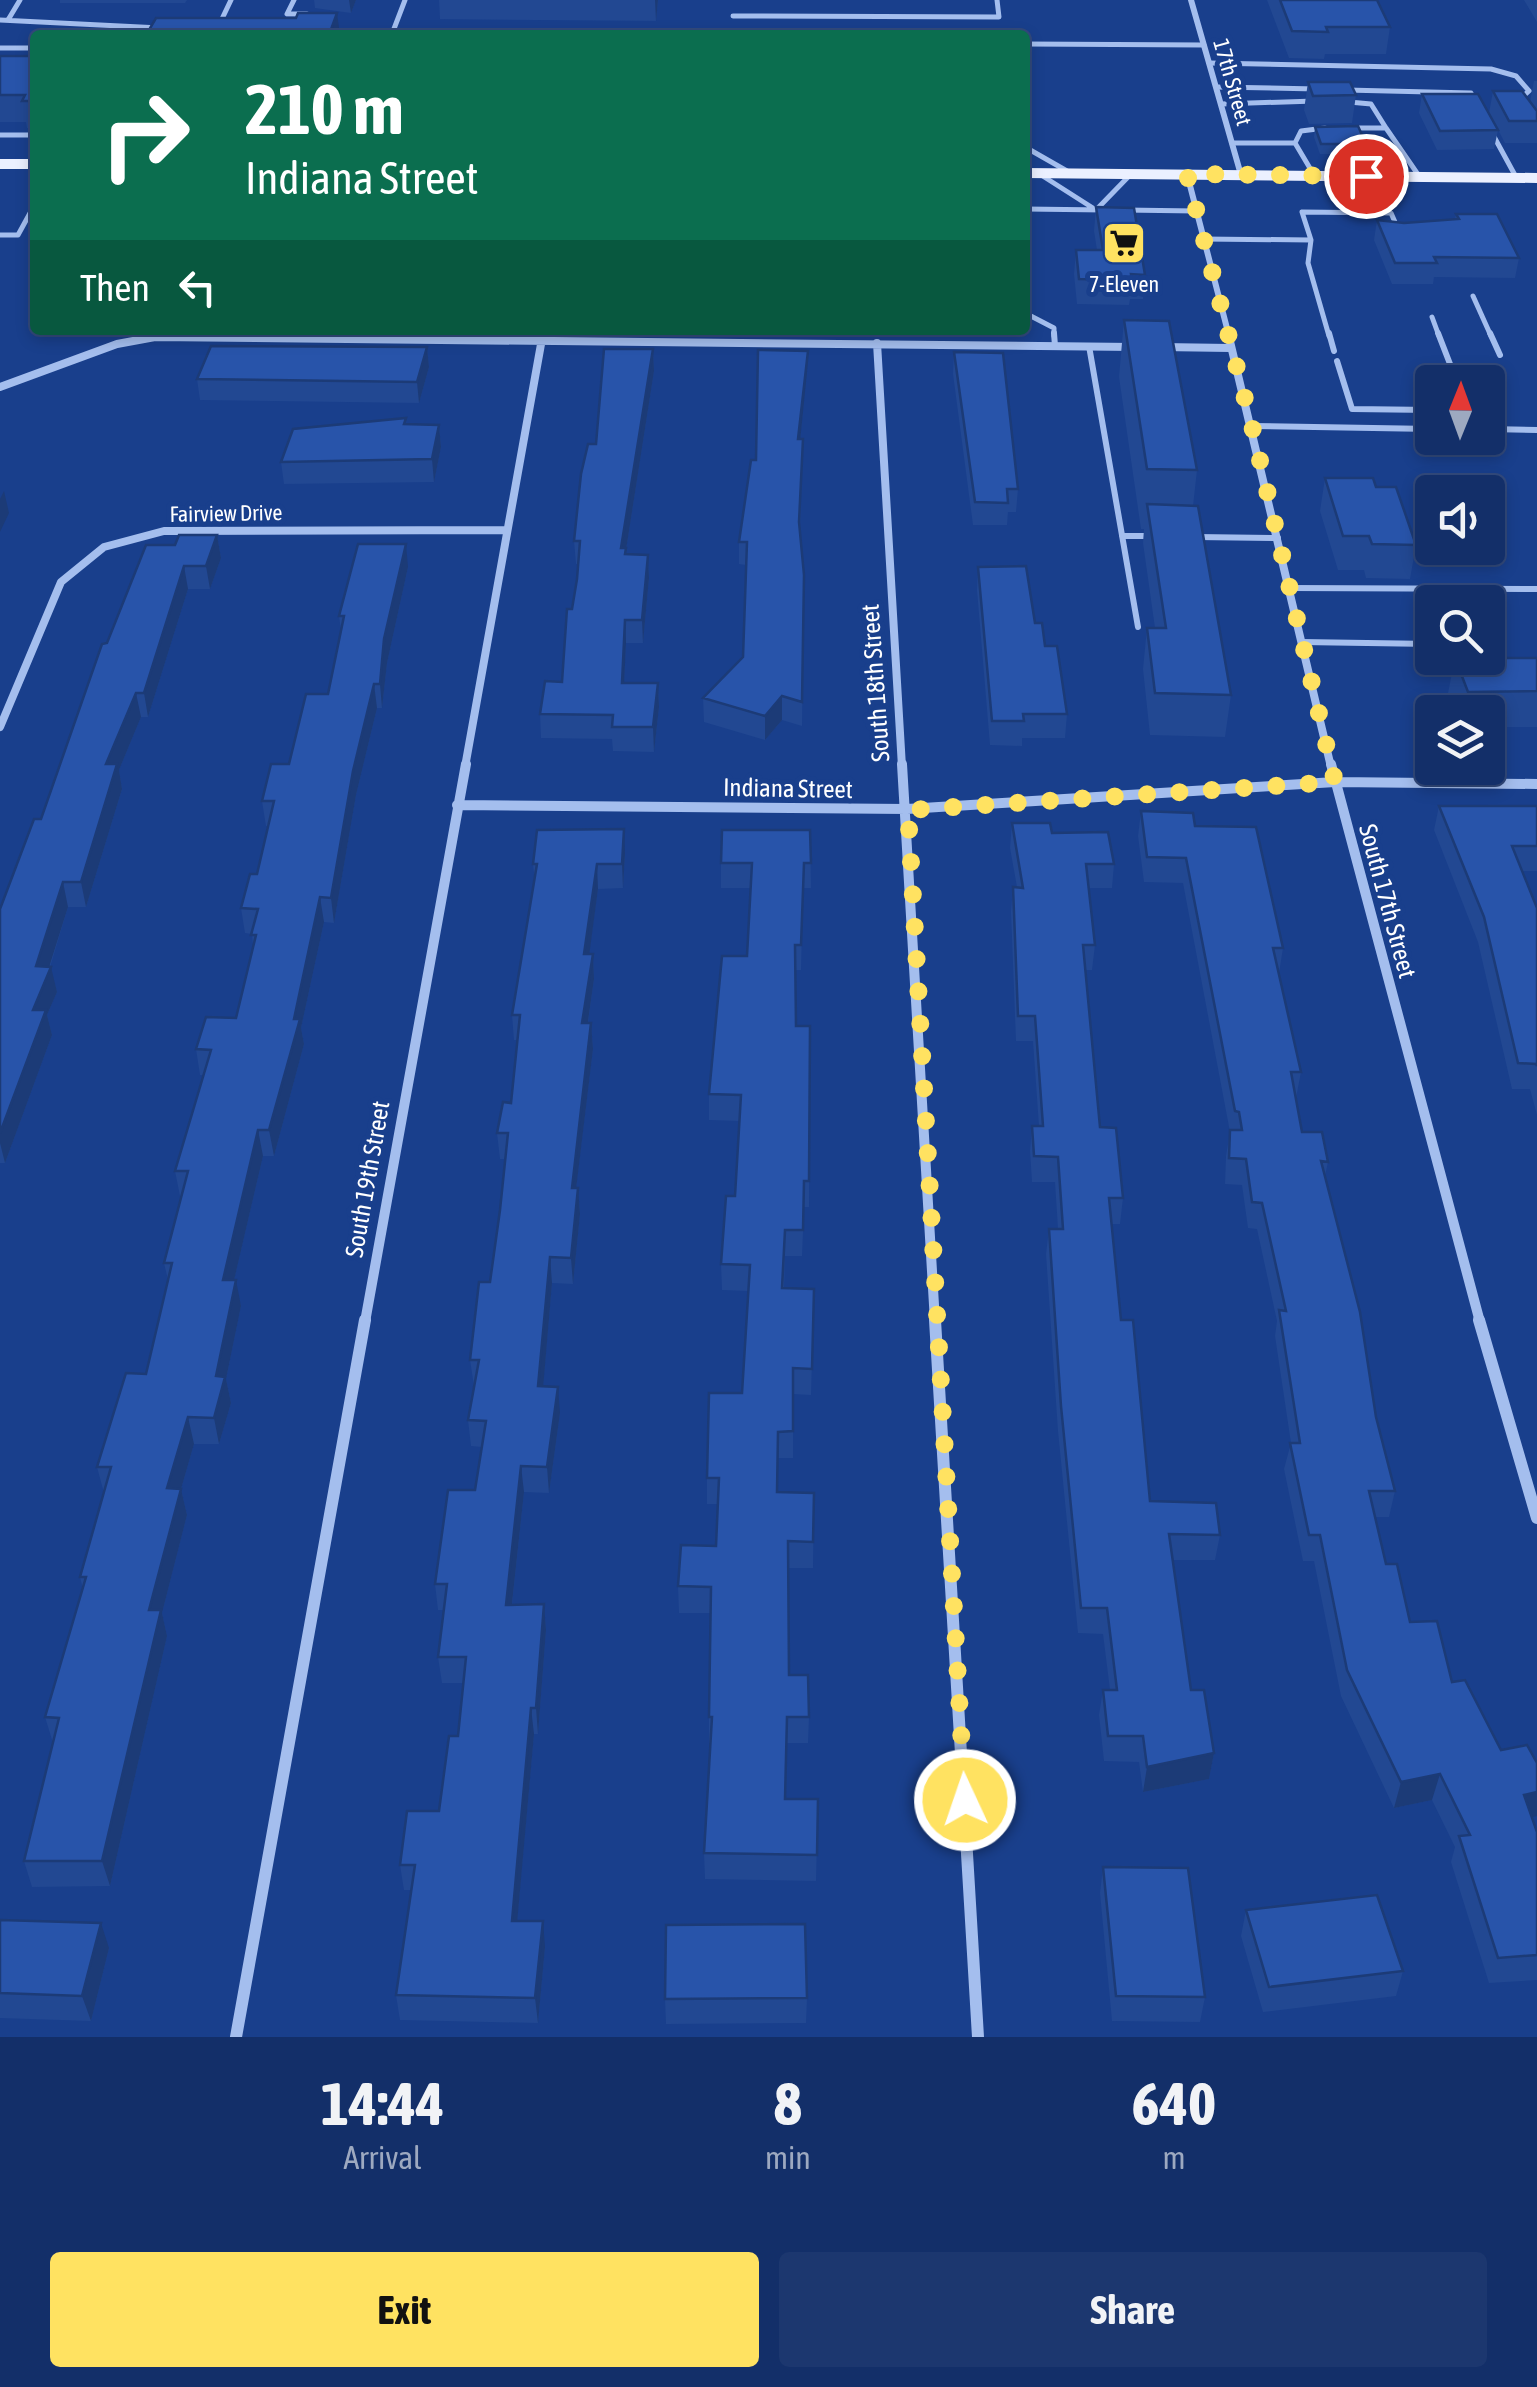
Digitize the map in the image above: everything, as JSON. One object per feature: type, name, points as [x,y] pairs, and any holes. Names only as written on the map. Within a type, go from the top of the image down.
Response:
[{"type":"main road","points":[[0,164],[30,164]]},
{"type":"main road","points":[[1032,173],[1537,178]]},
{"type":"street","name":"17th Street","points":[[1190,0],[1241,175]]},
{"type":"street","name":"South 17th Street","points":[[1187,174],[1252,426],[1335,782],[1525,1490],[1537,1518]]},
{"type":"street","points":[[0,387],[117,344],[181,336],[543,336],[1230,348]]},
{"type":"street","name":"South 19th Street","points":[[236,2037],[543,336]]},
{"type":"street","name":"South 18th Street","points":[[877,343],[908,810],[978,2037]]},
{"type":"street","name":"Fairview Drive","points":[[0,728],[61,582],[78,564],[104,548],[147,534],[195,529],[505,530]]},
{"type":"street","name":"Indiana Street","points":[[457,805],[908,810],[1335,782],[1537,784]]},
{"type":"lane","points":[[8,20],[20,0]]},
{"type":"lane","points":[[218,30],[231,0]]},
{"type":"lane","points":[[294,0],[287,14],[326,14]]},
{"type":"lane","points":[[394,30],[405,0]]},
{"type":"lane","points":[[734,16],[998,18],[997,0]]},
{"type":"lane","points":[[0,20],[160,28]]},
{"type":"lane","points":[[1030,44],[1204,44]]},
{"type":"lane","points":[[0,48],[30,48]]},
{"type":"lane","points":[[1209,63],[1491,69],[1524,84],[1529,92],[1518,101]]},
{"type":"lane","points":[[1216,87],[1471,93],[1480,110]]},
{"type":"lane","points":[[1221,104],[1318,102]]},
{"type":"lane","points":[[1335,102],[1371,104],[1419,176]]},
{"type":"lane","points":[[1488,126],[1516,177]]},
{"type":"lane","points":[[1295,143],[1301,132],[1313,128],[1386,128]]},
{"type":"lane","points":[[0,135],[30,135]]},
{"type":"lane","points":[[1232,143],[1295,143]]},
{"type":"lane","points":[[1295,143],[1314,175]]},
{"type":"lane","points":[[1030,150],[1071,174]]},
{"type":"lane","points":[[1032,173],[1096,210]]},
{"type":"lane","points":[[1096,210],[1130,174]]},
{"type":"lane","points":[[1030,209],[1196,210]]},
{"type":"lane","points":[[1334,351],[1308,263],[1312,240],[1302,212],[1392,213],[1401,236]]},
{"type":"lane","points":[[0,235],[18,236],[30,213]]},
{"type":"lane","points":[[1203,239],[1312,240]]},
{"type":"lane","points":[[1473,296],[1500,354]]},
{"type":"lane","points":[[1030,316],[1054,328],[1055,346]]},
{"type":"lane","points":[[1432,317],[1450,365]]},
{"type":"lane","points":[[1089,346],[1138,627]]},
{"type":"lane","points":[[1337,360],[1352,409],[1415,410]]},
{"type":"lane","points":[[1252,426],[1415,428]]},
{"type":"lane","points":[[1505,429],[1537,430]]},
{"type":"lane","points":[[1122,536],[1161,536]]},
{"type":"lane","points":[[1180,536],[1278,538]]},
{"type":"lane","points":[[1290,588],[1537,589]]},
{"type":"lane","points":[[1302,642],[1415,644]]},
{"type":"building","points":[[1280,0],[1377,0],[1390,27],[1292,31]]},
{"type":"building","points":[[298,13],[337,13],[331,30],[149,30],[156,18],[296,18]]},
{"type":"building","points":[[0,56],[30,56],[30,101],[22,101],[25,95],[0,95]]},
{"type":"building","points":[[1308,82],[1350,82],[1356,95],[1313,96]]},
{"type":"building","points":[[1493,91],[1522,91],[1537,111],[1537,121],[1509,121]]},
{"type":"building","points":[[1422,94],[1478,94],[1498,130],[1440,131]]},
{"type":"building","points":[[1358,126],[1366,144],[1321,144],[1315,127]]},
{"type":"building","points":[[1096,207],[1134,208],[1145,275],[1131,274],[1132,280],[1079,279],[1076,250],[1103,250]]},
{"type":"building","points":[[1456,214],[1497,214],[1519,258],[1434,257],[1437,263],[1395,263],[1377,220],[1404,223],[1459,219]]},
{"type":"building","points":[[1124,320],[1169,321],[1197,470],[1147,469]]},
{"type":"building","points":[[211,346],[427,347],[417,382],[197,379]]},
{"type":"building","points":[[604,349],[653,349],[621,548],[626,548],[625,554],[648,555],[642,620],[625,620],[622,683],[658,683],[653,727],[612,727],[613,715],[540,714],[545,681],[562,682],[567,609],[572,609],[577,579],[580,541],[574,541],[581,474],[588,444],[596,444]]},
{"type":"building","points":[[758,350],[808,351],[798,439],[803,439],[799,522],[804,575],[802,702],[782,696],[765,716],[703,698],[743,657],[747,542],[739,542],[751,460],[756,460]]},
{"type":"building","points":[[954,352],[1003,353],[1018,489],[1007,489],[1008,503],[975,502]]},
{"type":"building","points":[[406,418],[404,424],[439,425],[432,459],[281,462],[293,429]]},
{"type":"building","points":[[1325,478],[1373,478],[1376,487],[1396,487],[1415,545],[1372,544],[1369,536],[1343,536]]},
{"type":"building","points":[[1147,504],[1198,506],[1231,695],[1155,693],[1147,628],[1166,628]]},
{"type":"building","points":[[179,535],[217,535],[206,566],[184,566],[144,693],[136,693],[106,764],[117,764],[81,882],[63,882],[36,966],[51,967],[33,1010],[46,1010],[0,1133],[0,909],[34,819],[41,819],[102,644],[107,643],[146,545],[175,545]]},
{"type":"building","points":[[358,544],[406,544],[384,639],[380,684],[374,684],[353,771],[331,898],[320,897],[294,1019],[300,1019],[269,1130],[258,1130],[223,1280],[236,1280],[216,1376],[225,1377],[214,1418],[188,1417],[167,1488],[181,1489],[149,1610],[161,1610],[102,1861],[24,1861],[59,1718],[45,1717],[86,1577],[80,1577],[111,1467],[97,1467],[126,1373],[146,1374],[172,1263],[164,1263],[188,1171],[175,1171],[211,1050],[196,1049],[206,1017],[236,1018],[256,935],[251,935],[258,909],[241,908],[250,874],[257,874],[274,801],[262,801],[271,764],[289,764],[306,694],[328,694],[344,616],[339,616]]},
{"type":"building","points":[[1026,566],[1035,623],[1042,623],[1045,646],[1057,646],[1067,714],[1023,714],[1024,721],[992,721],[978,567]]},
{"type":"building","points":[[1505,658],[1537,658],[1537,691],[1468,692],[1462,675],[1505,675]]},
{"type":"building","points":[[1439,806],[1537,806],[1537,846],[1512,846],[1537,908],[1537,1066],[1518,1063],[1484,917]]},
{"type":"building","points":[[1141,811],[1193,813],[1195,826],[1256,827],[1283,948],[1273,948],[1301,1072],[1291,1072],[1302,1132],[1322,1132],[1328,1162],[1321,1161],[1360,1312],[1376,1417],[1395,1491],[1369,1491],[1386,1564],[1397,1564],[1410,1622],[1437,1621],[1452,1682],[1465,1680],[1501,1750],[1527,1745],[1537,1763],[1537,1792],[1524,1795],[1537,1832],[1537,1955],[1498,1958],[1459,1836],[1470,1835],[1440,1774],[1401,1782],[1347,1670],[1320,1535],[1309,1535],[1290,1443],[1300,1443],[1279,1310],[1286,1311],[1262,1203],[1252,1202],[1246,1159],[1229,1158],[1230,1130],[1242,1130],[1239,1112],[1235,1111],[1186,858],[1147,857]]},
{"type":"building","points":[[1012,823],[1050,823],[1052,833],[1108,832],[1114,864],[1086,864],[1095,945],[1083,945],[1100,1127],[1116,1128],[1123,1198],[1109,1198],[1121,1320],[1133,1320],[1150,1501],[1216,1503],[1220,1535],[1169,1534],[1191,1690],[1204,1690],[1214,1753],[1147,1767],[1143,1736],[1108,1736],[1103,1690],[1117,1690],[1107,1608],[1081,1608],[1049,1229],[1063,1229],[1058,1157],[1034,1156],[1032,1126],[1043,1126],[1035,1016],[1018,1016],[1013,887],[1023,888]]},
{"type":"building","points":[[624,829],[622,864],[597,864],[584,954],[593,954],[582,1023],[591,1023],[572,1188],[578,1188],[571,1258],[550,1257],[538,1386],[558,1387],[547,1467],[521,1466],[506,1605],[544,1604],[512,1921],[543,1921],[535,1998],[396,1995],[415,1865],[400,1865],[407,1811],[439,1811],[449,1736],[458,1736],[466,1657],[438,1657],[447,1584],[435,1584],[448,1490],[475,1490],[486,1421],[468,1420],[479,1360],[470,1360],[479,1282],[490,1282],[500,1210],[508,1133],[497,1133],[503,1102],[511,1103],[520,1015],[512,1015],[537,864],[533,864],[537,830]]},
{"type":"building","points":[[722,830],[810,830],[811,863],[804,863],[801,945],[795,945],[796,1026],[810,1026],[809,1181],[804,1181],[803,1230],[785,1230],[782,1288],[814,1289],[812,1369],[793,1368],[793,1431],[778,1432],[777,1492],[814,1493],[813,1542],[788,1541],[789,1675],[808,1675],[809,1717],[787,1717],[785,1799],[818,1799],[817,1855],[704,1853],[712,1717],[711,1587],[678,1586],[681,1545],[716,1546],[719,1478],[707,1478],[709,1393],[742,1393],[750,1265],[721,1264],[726,1196],[735,1196],[741,1095],[709,1094],[722,956],[747,956],[752,863],[721,863]]},
{"type":"building","points":[[1103,1867],[1188,1868],[1205,1997],[1116,1996]]},
{"type":"building","points":[[1377,1895],[1403,1971],[1269,1987],[1246,1910]]},
{"type":"building","points":[[0,1920],[101,1923],[82,1996],[0,1993]]},
{"type":"building","points":[[805,1924],[807,1998],[665,1999],[666,1925]]},
{"type":"place","name":"7-Eleven","points":[[1124,243]]},
{"type":"route","points":[[965,1800],[908,810],[1335,782],[1252,426],[1187,174],[1366,176]]}]
